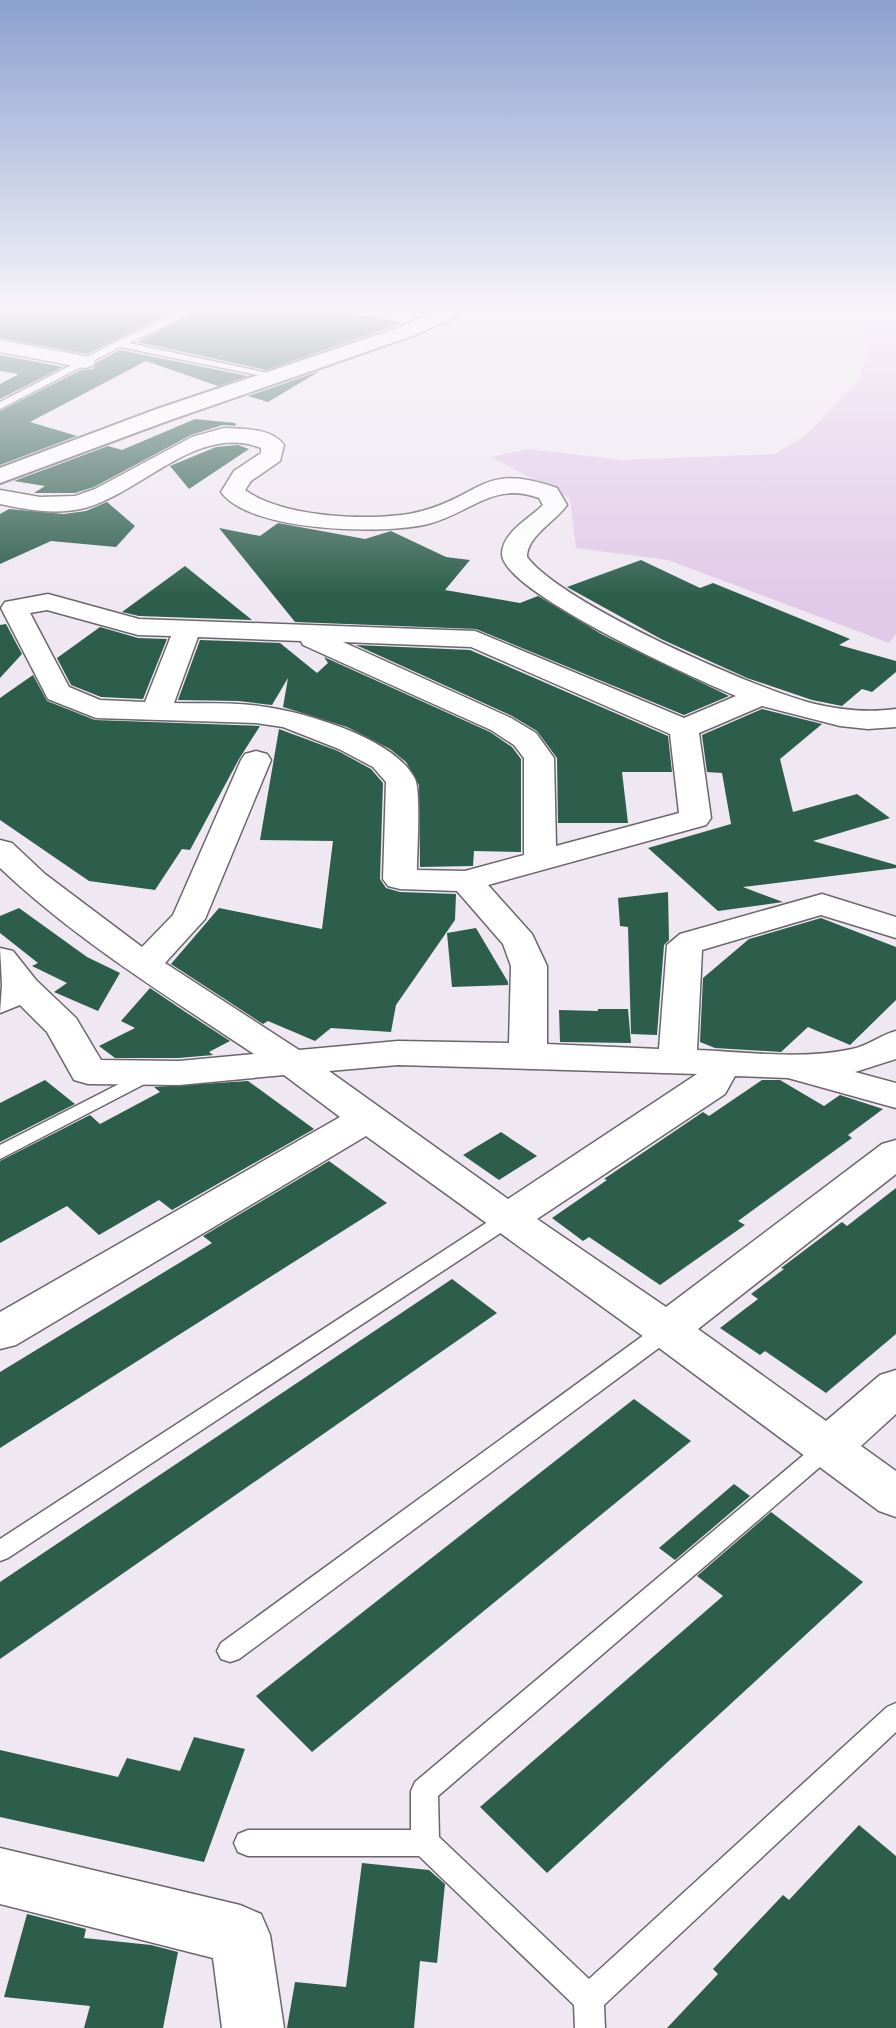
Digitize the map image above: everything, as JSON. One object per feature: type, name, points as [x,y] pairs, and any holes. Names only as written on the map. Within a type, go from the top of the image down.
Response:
[{"type":"street","points":[[0,476],[187,407]]},
{"type":"street","points":[[0,497],[48,504],[78,502],[101,495],[192,444],[220,436],[265,440],[273,445],[272,456],[238,480],[233,486],[233,492],[248,504],[295,516],[355,523],[407,521],[439,514],[488,487],[513,484],[540,489],[550,494],[555,505],[523,537],[514,551],[517,564],[528,577],[588,614],[761,696],[822,715],[860,720],[896,718]]},
{"type":"street","points":[[7,597],[48,602],[138,627],[475,639],[684,729],[761,696]]},
{"type":"street","points":[[7,597],[58,694],[96,709],[256,713],[289,719],[349,743],[384,761],[401,780],[400,879],[466,881],[695,818],[684,729]]},
{"type":"street","points":[[156,711],[188,628]]},
{"type":"street","points":[[297,631],[501,724],[526,739],[539,758],[540,861]]},
{"type":"street","points":[[144,965],[188,919],[256,760]]},
{"type":"street","points":[[0,850],[33,881],[144,965],[369,1117],[896,1497]]},
{"type":"street","points":[[466,881],[520,941],[529,966],[528,1055]]},
{"type":"street","points":[[677,1061],[685,946],[692,941],[822,904],[896,928]]},
{"type":"street","points":[[0,959],[12,995],[63,1026],[88,1072],[179,1073],[398,1053],[528,1055],[789,1066],[846,1063],[890,1048],[896,1042]]},
{"type":"street","points":[[507,1219],[711,1085],[722,1063]]},
{"type":"street","points":[[789,1066],[896,1096]]},
{"type":"street","points":[[0,1333],[369,1117]]},
{"type":"street","points":[[667,1330],[896,1153]]},
{"type":"street","points":[[827,1448],[896,1387]]},
{"type":"street","points":[[0,1876],[240,1936],[253,2028]]},
{"type":"lane","points":[[0,1153],[153,1073]]},
{"type":"lane","points":[[0,1551],[507,1219]]},
{"type":"lane","points":[[230,1651],[667,1330]]},
{"type":"lane","points":[[425,1843],[424,1791],[827,1448]]},
{"type":"lane","points":[[589,1999],[896,1715]]},
{"type":"lane","points":[[248,1843],[425,1843],[589,1999],[590,2028]]},
{"type":"shaded area","points":[[833,407],[896,407],[896,634],[889,643],[668,560],[576,548],[570,499],[491,457],[528,449],[622,460],[775,454],[805,436]]},
{"type":"building","points":[[9,407],[59,407],[30,422],[77,436],[0,465],[0,411]]},
{"type":"building","points":[[195,419],[235,423],[236,426],[223,425],[191,435],[94,487],[75,493],[34,493],[45,486],[14,481],[108,446],[122,450]]},
{"type":"building","points":[[238,445],[249,449],[189,489],[170,466],[216,447]]},
{"type":"building","points":[[107,502],[135,526],[116,547],[51,541],[0,564],[0,514],[9,509],[64,514],[86,511]]},
{"type":"building","points":[[278,523],[365,539],[391,531],[446,557],[470,560],[445,590],[520,603],[538,596],[603,635],[729,696],[684,715],[476,629],[295,622],[219,528],[260,536]]},
{"type":"building","points":[[641,560],[700,588],[713,583],[850,639],[839,645],[896,661],[896,672],[872,692],[862,689],[842,706],[812,700],[747,678],[661,639],[567,587]]},
{"type":"building","points":[[185,566],[252,620],[139,616],[122,612]]},
{"type":"building","points":[[6,624],[22,654],[0,678],[0,625]]},
{"type":"building","points":[[100,627],[138,638],[167,639],[143,699],[101,697],[71,685],[57,658]]},
{"type":"building","points":[[200,640],[280,643],[317,673],[328,663],[324,657],[490,732],[512,747],[521,759],[521,852],[474,851],[473,866],[420,867],[419,785],[406,762],[390,749],[347,727],[283,707],[288,678],[272,705],[238,701],[178,700]]},
{"type":"building","points":[[356,645],[470,650],[668,736],[672,772],[622,772],[628,823],[558,823],[557,758],[537,731],[512,716]]},
{"type":"building","points":[[33,675],[47,701],[95,720],[260,726],[190,850],[182,849],[155,890],[89,881],[0,820],[0,698]]},
{"type":"building","points":[[762,709],[822,724],[780,759],[793,812],[857,794],[890,818],[813,841],[896,865],[896,868],[743,887],[783,902],[718,911],[648,848],[731,824],[722,773],[707,772],[702,735]]},
{"type":"building","points":[[279,729],[338,751],[371,769],[383,783],[380,879],[386,888],[400,892],[456,894],[455,920],[396,1005],[391,1032],[331,1028],[315,1041],[268,1021],[263,1024],[171,964],[219,908],[322,929],[333,841],[260,840]]},
{"type":"building","points":[[668,892],[669,940],[664,945],[657,1035],[631,1034],[628,927],[620,926],[618,898]]},
{"type":"building","points":[[19,908],[87,957],[120,973],[98,1011],[54,992],[67,983],[32,966],[38,963],[0,933],[0,916]]},
{"type":"building","points":[[821,918],[896,947],[896,1000],[850,1045],[808,1027],[781,1052],[715,1048],[700,1042],[703,978],[749,939]]},
{"type":"building","points":[[476,928],[508,985],[452,987],[447,933]]},
{"type":"building","points":[[150,988],[230,1041],[209,1052],[213,1055],[115,1058],[99,1046],[135,1028],[121,1021]]},
{"type":"building","points":[[628,1009],[631,1043],[560,1042],[559,1010]]},
{"type":"building","points":[[45,1080],[75,1104],[0,1142],[0,1103]]},
{"type":"building","points":[[762,1080],[780,1080],[824,1106],[840,1095],[883,1109],[848,1135],[852,1138],[738,1221],[745,1225],[660,1285],[589,1237],[583,1241],[552,1218],[703,1112],[709,1116]]},
{"type":"building","points":[[248,1081],[314,1129],[172,1210],[159,1200],[99,1235],[67,1206],[0,1243],[0,1161],[90,1115],[100,1124],[160,1092],[154,1087]]},
{"type":"building","points":[[501,1132],[537,1156],[499,1180],[463,1155]]},
{"type":"building","points":[[329,1161],[387,1203],[0,1448],[0,1372],[212,1243],[203,1236]]},
{"type":"building","points":[[896,1188],[896,1334],[826,1393],[765,1351],[760,1355],[720,1328],[758,1299],[751,1294],[784,1269],[781,1268],[842,1222],[847,1226]]},
{"type":"building","points":[[452,1279],[497,1313],[0,1659],[0,1582]]},
{"type":"building","points":[[634,1399],[691,1441],[312,1752],[256,1696]]},
{"type":"building","points":[[734,1484],[750,1496],[675,1560],[659,1548]]},
{"type":"building","points":[[771,1512],[863,1582],[547,1873],[480,1807],[723,1596],[697,1576]]},
{"type":"building","points":[[194,1737],[245,1749],[204,1862],[0,1817],[0,1750],[118,1777],[127,1758],[180,1771]]},
{"type":"building","points":[[859,1825],[896,1856],[896,2028],[667,2028],[718,1974],[713,1969],[783,1895],[789,1900]]},
{"type":"building","points":[[362,1863],[429,1870],[445,1884],[437,1963],[420,1961],[414,2028],[287,2028],[295,1982],[346,1987]]},
{"type":"building","points":[[27,1914],[86,1929],[84,1938],[151,1945],[178,1952],[163,2028],[84,2028],[90,2006],[4,1997]]}]
